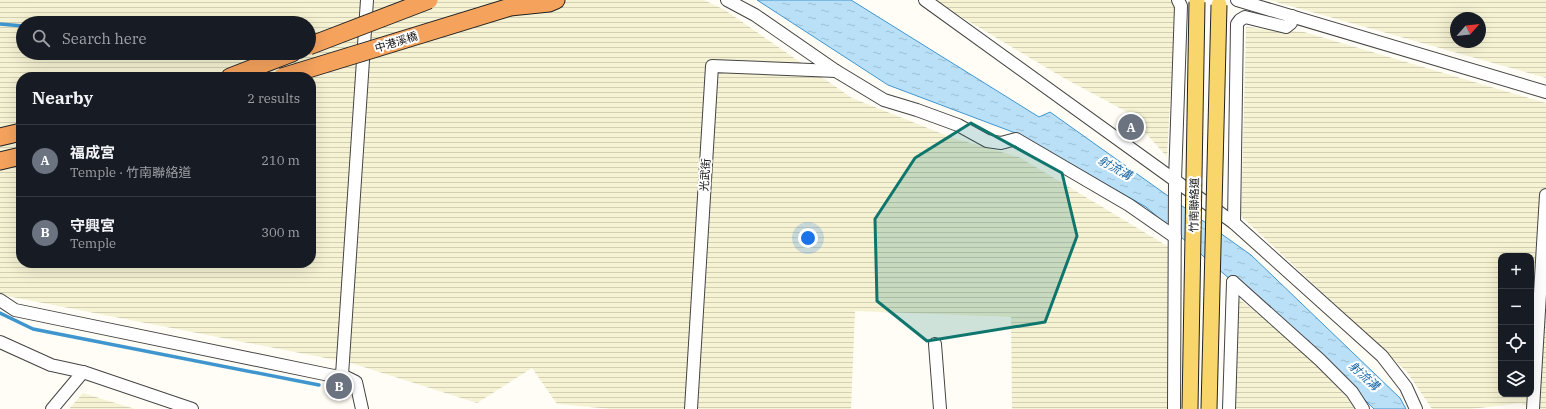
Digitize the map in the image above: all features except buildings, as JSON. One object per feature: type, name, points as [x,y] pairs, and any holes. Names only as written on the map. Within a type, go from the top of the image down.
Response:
[{"type":"highway","points":[[316,43],[429,0]]},
{"type":"highway","points":[[510,7],[527,0]]},
{"type":"highway","points":[[510,7],[556,0]]},
{"type":"highway","name":"中港溪橋","points":[[298,72],[510,7]]},
{"type":"highway","points":[[243,72],[274,60]]},
{"type":"highway","points":[[0,137],[16,133]]},
{"type":"highway","points":[[0,161],[16,157]]},
{"type":"main road","name":"竹南聯絡道","points":[[1190,409],[1197,2]]},
{"type":"main road","name":"竹南聯絡道","points":[[1209,409],[1219,5]]},
{"type":"street","points":[[342,375],[367,0]]},
{"type":"street","points":[[728,0],[755,15],[836,71],[884,100],[958,125],[987,141],[1001,143],[1016,140],[1129,205],[1175,237]]},
{"type":"street","points":[[925,0],[1234,223],[1392,366],[1406,386],[1416,409]]},
{"type":"street","points":[[1174,409],[1175,180],[1181,6],[1178,0]]},
{"type":"street","points":[[1237,0],[1546,92]]},
{"type":"street","points":[[1234,223],[1237,24],[1245,17],[1286,27],[1291,23],[1292,16]]},
{"type":"street","name":"光武街","points":[[691,409],[712,66],[836,71]]},
{"type":"street","points":[[1533,409],[1546,195]]},
{"type":"street","points":[[1228,409],[1233,282],[1320,360],[1352,392],[1363,409]]},
{"type":"street","points":[[0,300],[15,310],[334,376],[342,375],[356,382],[362,409]]},
{"type":"street","points":[[0,342],[51,365],[83,372],[192,409]]},
{"type":"street","points":[[936,344],[940,409]]},
{"type":"street","points":[[52,409],[83,372]]},
{"type":"highlighted area","points":[[971,123],[1062,173],[1077,236],[1045,322],[927,341],[877,301],[875,219],[915,158]]},
{"type":"shaded area","points":[[0,0],[704,0],[725,10],[852,98],[953,138],[1019,157],[1169,247],[1168,409],[1012,409],[1011,317],[855,311],[851,409],[611,409],[557,404],[532,368],[477,403],[351,363],[2,295],[0,293]]},
{"type":"shaded area","points":[[936,0],[1176,0],[1167,157],[1127,112],[1062,77],[938,3]]},
{"type":"shaded area","points":[[1269,0],[1546,0],[1546,78]]},
{"type":"shaded area","points":[[1246,27],[1304,32],[1546,103],[1546,409],[1530,409],[1521,403],[1471,409],[1432,409],[1407,372],[1241,216]]},
{"type":"shaded area","points":[[1238,298],[1298,346],[1348,399],[1354,409],[1234,409]]},
{"type":"shaded area","points":[[83,393],[135,409],[69,409]]},
{"type":"water","name":"射流溝","points":[[757,0],[851,0],[1039,117],[1050,112],[1251,255],[1400,398],[1406,409],[1374,409],[1330,365],[1146,207],[1018,134],[888,85]]},
{"type":"waterway","points":[[0,24],[16,25]]},
{"type":"waterway","points":[[0,313],[33,329],[319,385]]},
{"type":"place","name":"福成宮","points":[[1131,127]]},
{"type":"place","name":"守興宮","points":[[339,386]]}]
